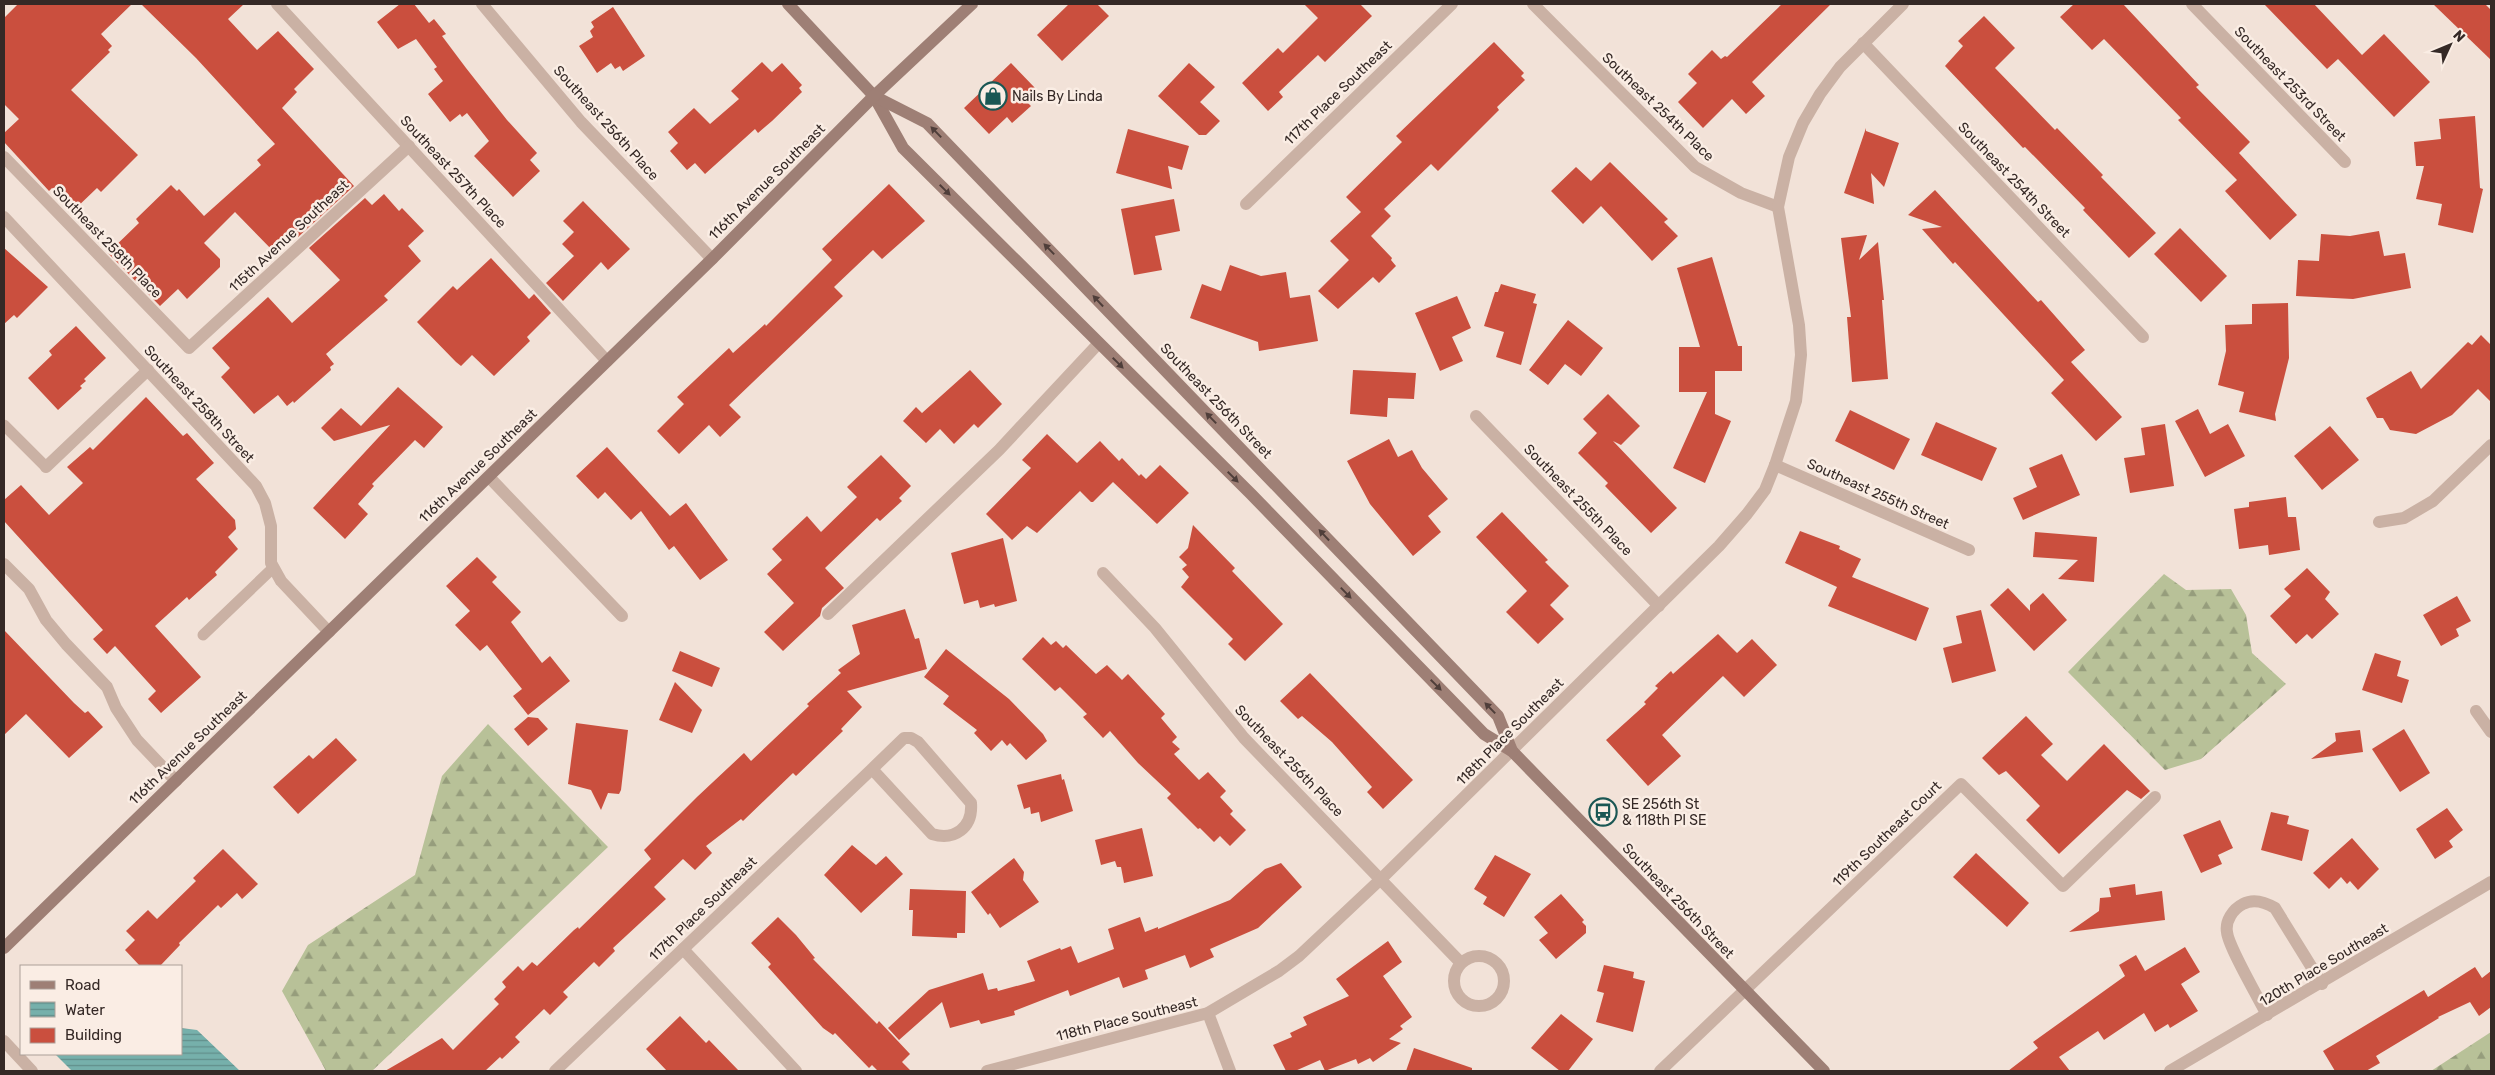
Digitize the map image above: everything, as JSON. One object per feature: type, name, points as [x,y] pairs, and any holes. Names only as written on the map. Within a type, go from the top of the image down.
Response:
[{"type":"main road","name":"Southeast 256th Street","points":[[788,4],[874,96],[903,148],[1098,344],[1251,494],[1484,734],[1512,751],[1824,1071]]},
{"type":"main road","name":"116th Avenue Southeast","points":[[4,948],[712,259],[874,96],[972,4]]},
{"type":"main road","name":"Southeast 256th Street","points":[[874,96],[927,123],[1498,716],[1512,751]]},
{"type":"street","name":"Southeast 257th Place","points":[[277,4],[607,361]]},
{"type":"street","name":"Southeast 256th Place","points":[[482,4],[581,122],[712,259]]},
{"type":"street","name":"117th Place Southeast","points":[[1246,204],[1452,4]]},
{"type":"street","name":"Southeast 254th Place","points":[[1533,4],[1695,167],[1741,194],[1778,207]]},
{"type":"street","points":[[1778,207],[1789,158],[1803,123],[1820,94],[1840,67],[1903,4]]},
{"type":"street","name":"Southeast 253rd Street","points":[[2192,4],[2345,162]]},
{"type":"street","name":"Southeast 254th Street","points":[[1863,43],[2143,337]]},
{"type":"street","name":"115th Avenue Southeast","points":[[189,348],[409,146]]},
{"type":"street","name":"Southeast 258th Place","points":[[4,157],[189,348]]},
{"type":"street","name":"118th Place Southeast","points":[[987,1071],[1208,1013],[1252,989],[1300,956],[1512,751],[1719,546],[1748,514],[1765,490],[1796,401],[1801,355],[1799,325],[1778,207]]},
{"type":"street","name":"Southeast 258th Street","points":[[4,217],[256,486],[265,502],[271,526],[271,563],[282,581],[329,632]]},
{"type":"street","points":[[828,614],[999,450],[1098,344]]},
{"type":"street","points":[[46,467],[148,370]]},
{"type":"street","name":"Southeast 255th Place","points":[[1476,416],[1659,606]]},
{"type":"street","points":[[2379,522],[2404,518],[2433,501],[2491,444]]},
{"type":"street","name":"Southeast 255th Street","points":[[1775,465],[1969,550]]},
{"type":"street","points":[[489,476],[622,616]]},
{"type":"street","points":[[4,564],[29,589],[46,620],[66,644],[107,687],[116,708],[136,740],[176,781]]},
{"type":"street","name":"Southeast 256th Place","points":[[1103,573],[1155,628],[1244,738],[1382,878],[1462,963]]},
{"type":"street","points":[[2476,711],[2491,732]]},
{"type":"street","name":"117th Place Southeast","points":[[555,1071],[904,738],[911,738],[918,742],[971,803],[969,822],[956,834],[943,837],[926,831],[872,769]]},
{"type":"street","name":"119th Southeast Court","points":[[1745,990],[1961,784],[2063,886],[2155,797]]},
{"type":"street","name":"120th Place Southeast","points":[[2170,1071],[2322,984],[2491,882]]},
{"type":"street","points":[[2268,1015],[2227,934],[2230,915],[2240,905],[2256,901],[2267,903],[2275,908],[2322,984]]},
{"type":"street","points":[[683,949],[796,1071]]},
{"type":"street","points":[[1478,956],[1494,961],[1504,975],[1504,984],[1497,999],[1483,1006],[1474,1006],[1461,999],[1456,992],[1454,976],[1462,963],[1478,956]]},
{"type":"street","points":[[1660,1071],[1745,990]]},
{"type":"street","points":[[1208,1013],[1230,1071]]},
{"type":"street","points":[[4,1041],[32,1071]]},
{"type":"lane","points":[[4,425],[46,467]]},
{"type":"lane","points":[[203,635],[274,568]]},
{"type":"green space","points":[[2164,574],[2186,590],[2231,589],[2246,615],[2252,653],[2286,684],[2201,759],[2165,770],[2068,672]]},
{"type":"green space","points":[[488,724],[608,847],[372,1071],[326,1071],[282,991],[308,945],[415,875],[442,776]]},
{"type":"green space","points":[[2491,1032],[2491,1071],[2431,1071]]},
{"type":"water","points":[[182,1028],[197,1030],[240,1071],[72,1071],[56,1055],[182,1055]]},
{"type":"building","points":[[18,4],[132,4],[101,34],[112,46],[108,50],[110,52],[71,90],[138,155],[101,192],[97,188],[73,211],[52,188],[49,191],[4,142],[4,133],[19,119],[4,104],[4,18]]},
{"type":"building","points":[[141,4],[244,4],[228,19],[257,50],[278,31],[314,69],[294,89],[297,92],[282,108],[354,186],[298,237],[297,235],[276,254],[235,212],[204,243],[220,259],[220,267],[187,299],[178,289],[160,306],[108,253],[139,223],[136,219],[171,185],[177,191],[179,189],[204,216],[261,165],[257,160],[275,144],[196,58]]},
{"type":"building","points":[[400,4],[414,4],[429,23],[434,19],[446,34],[442,36],[466,68],[507,120],[537,153],[530,160],[540,171],[513,197],[474,156],[489,141],[467,113],[462,117],[460,114],[450,122],[428,94],[443,81],[434,69],[437,67],[416,39],[398,49],[377,22]]},
{"type":"building","points":[[1069,4],[1097,4],[1109,16],[1062,61],[1037,35]]},
{"type":"building","points":[[1304,4],[1360,4],[1372,16],[1325,62],[1318,55],[1279,92],[1283,97],[1268,111],[1242,83],[1278,48],[1283,53],[1318,18]]},
{"type":"building","points":[[1782,4],[1831,4],[1752,82],[1765,96],[1746,114],[1732,99],[1703,128],[1678,102],[1697,83],[1688,74],[1712,50],[1721,59],[1725,56],[1727,57]]},
{"type":"building","points":[[2074,4],[2123,4],[2199,85],[2196,87],[2250,142],[2239,153],[2297,215],[2270,240],[2225,191],[2237,180],[2178,120],[2181,118],[2104,39],[2092,50],[2060,17]]},
{"type":"building","points":[[2264,4],[2314,4],[2362,55],[2384,34],[2430,82],[2394,117],[2338,59],[2327,69]]},
{"type":"building","points":[[2433,4],[2485,4],[2491,10],[2491,60]]},
{"type":"building","points":[[613,7],[645,56],[623,71],[620,66],[615,69],[611,63],[597,73],[579,46],[593,37],[590,31],[594,27],[591,22]]},
{"type":"building","points":[[1984,16],[2015,48],[1995,68],[2055,130],[2057,128],[2103,175],[2101,177],[2156,233],[2129,258],[2083,210],[2085,208],[2025,147],[2023,148],[1945,66],[1963,46],[1958,41]]},
{"type":"building","points":[[1494,42],[1524,73],[1521,76],[1525,80],[1497,107],[1499,110],[1438,171],[1431,164],[1384,209],[1391,216],[1371,236],[1392,258],[1391,260],[1396,266],[1379,283],[1373,277],[1338,309],[1318,291],[1349,260],[1330,241],[1361,212],[1346,197],[1402,142],[1396,136]]},
{"type":"building","points":[[762,62],[772,72],[782,63],[802,85],[799,88],[802,92],[758,133],[755,129],[705,174],[695,163],[687,170],[670,151],[678,143],[668,132],[694,108],[710,124],[739,99],[731,91]]},
{"type":"building","points":[[1011,63],[1036,89],[1025,100],[1031,106],[1012,123],[1007,117],[989,134],[964,108]]},
{"type":"building","points":[[1189,63],[1215,87],[1200,102],[1220,121],[1206,135],[1199,135],[1158,96]]},
{"type":"building","points":[[2475,116],[2480,188],[2483,189],[2473,233],[2438,225],[2442,204],[2416,199],[2424,166],[2416,166],[2414,142],[2441,139],[2439,119]]},
{"type":"building","points":[[1866,128],[1866,131],[1899,143],[1884,187],[1871,173],[1874,204],[1844,193]]},
{"type":"building","points":[[1128,129],[1189,146],[1182,170],[1168,166],[1172,189],[1116,173]]},
{"type":"building","points":[[1610,162],[1668,219],[1664,222],[1678,236],[1652,261],[1601,206],[1583,224],[1551,191],[1576,167],[1591,181]]},
{"type":"building","points":[[889,184],[925,221],[882,259],[873,250],[834,287],[843,296],[729,405],[741,417],[720,437],[709,425],[679,454],[657,431],[684,404],[677,397],[729,348],[733,353],[765,324],[766,326],[832,260],[822,249]]},
{"type":"building","points":[[1935,190],[2038,302],[2041,300],[2085,350],[2071,362],[2122,417],[2096,441],[2051,393],[2064,380],[1922,229],[1942,227],[1908,215]]},
{"type":"building","points":[[384,194],[399,211],[402,208],[424,231],[408,246],[421,261],[384,296],[388,300],[326,354],[334,364],[330,367],[331,370],[294,403],[293,401],[287,406],[278,395],[254,414],[221,377],[230,368],[212,348],[268,297],[292,323],[340,280],[309,248],[365,198],[372,205]]},
{"type":"building","points":[[1174,199],[1180,231],[1155,236],[1162,270],[1134,275],[1121,209]]},
{"type":"building","points":[[583,201],[630,249],[608,270],[601,262],[563,301],[546,283],[574,256],[562,244],[574,232],[563,221]]},
{"type":"building","points":[[2180,228],[2227,276],[2201,302],[2154,254]]},
{"type":"building","points":[[2379,231],[2384,256],[2405,253],[2411,288],[2353,299],[2296,296],[2298,260],[2319,261],[2321,234],[2350,236]]},
{"type":"building","points":[[1867,235],[1859,260],[1878,242],[1884,300],[1882,300],[1888,379],[1852,382],[1847,317],[1851,317],[1841,238]]},
{"type":"building","points":[[4,248],[48,287],[17,318],[14,315],[4,324]]},
{"type":"building","points":[[1712,257],[1738,346],[1742,346],[1742,371],[1715,371],[1715,414],[1731,421],[1705,483],[1673,468],[1707,392],[1679,392],[1679,347],[1700,347],[1677,268]]},
{"type":"building","points":[[491,258],[529,299],[534,294],[551,313],[527,337],[530,341],[494,376],[472,355],[461,366],[417,322],[453,286],[457,290]]},
{"type":"building","points":[[1230,265],[1261,276],[1286,272],[1290,298],[1310,295],[1318,341],[1259,351],[1258,342],[1190,318],[1202,284],[1221,291]]},
{"type":"building","points":[[1501,284],[1536,294],[1533,303],[1537,304],[1521,365],[1496,357],[1504,332],[1484,326],[1495,292],[1498,292]]},
{"type":"building","points":[[1457,296],[1471,328],[1452,337],[1463,361],[1440,371],[1415,313]]},
{"type":"building","points":[[2288,303],[2289,358],[2275,414],[2276,421],[2239,412],[2244,392],[2218,385],[2226,351],[2225,325],[2252,324],[2252,304]]},
{"type":"building","points":[[1568,320],[1603,348],[1581,376],[1565,364],[1548,385],[1529,370]]},
{"type":"building","points":[[76,326],[106,358],[84,379],[86,381],[80,386],[82,388],[58,410],[28,378],[52,355],[49,351]]},
{"type":"building","points":[[2481,335],[2491,345],[2491,402],[2478,389],[2452,415],[2416,434],[2390,430],[2383,418],[2377,418],[2366,398],[2411,371],[2421,389],[2468,342],[2472,345]]},
{"type":"building","points":[[970,370],[1002,404],[978,428],[974,424],[954,444],[940,429],[926,443],[903,421],[916,407],[922,413]]},
{"type":"building","points":[[1353,370],[1416,373],[1414,399],[1388,398],[1387,417],[1350,414]]},
{"type":"building","points":[[398,387],[443,427],[424,448],[415,440],[372,484],[374,486],[358,504],[368,514],[345,539],[313,508],[390,425],[334,441],[321,428],[341,408],[361,426]]},
{"type":"building","points":[[1608,394],[1640,426],[1621,445],[1613,441],[1677,508],[1651,533],[1605,486],[1608,483],[1578,453],[1597,433],[1583,419]]},
{"type":"building","points":[[146,397],[183,436],[187,433],[214,463],[196,479],[235,520],[236,529],[228,537],[238,549],[215,572],[217,575],[189,600],[187,597],[155,626],[201,677],[161,713],[148,699],[156,691],[115,646],[107,654],[93,639],[103,630],[4,521],[4,500],[21,485],[49,515],[83,483],[67,467],[90,447],[93,450]]},
{"type":"building","points":[[2198,409],[2210,434],[2228,424],[2245,456],[2205,477],[2175,421]]},
{"type":"building","points":[[1850,410],[1910,439],[1894,470],[1835,441]]},
{"type":"building","points":[[1936,422],[1997,448],[1982,481],[1921,455]]},
{"type":"building","points":[[2165,424],[2174,486],[2130,493],[2124,458],[2145,455],[2141,428]]},
{"type":"building","points":[[2330,426],[2359,460],[2322,490],[2294,456]]},
{"type":"building","points":[[1047,434],[1077,463],[1100,441],[1119,461],[1122,458],[1139,476],[1141,474],[1146,479],[1160,465],[1189,493],[1157,524],[1113,482],[1093,502],[1080,491],[1037,533],[1027,526],[1012,540],[986,514],[1031,468],[1022,460]]},
{"type":"building","points":[[1389,439],[1398,457],[1412,450],[1422,468],[1448,499],[1428,516],[1441,532],[1413,556],[1370,504],[1347,461]]},
{"type":"building","points":[[607,447],[670,516],[686,503],[728,560],[700,580],[674,546],[669,550],[641,511],[631,520],[605,492],[598,499],[576,476]]},
{"type":"building","points":[[2062,454],[2080,495],[2023,520],[2013,498],[2037,487],[2029,468]]},
{"type":"building","points":[[881,455],[911,486],[899,498],[902,501],[880,521],[877,518],[825,568],[844,588],[822,608],[820,616],[783,651],[764,632],[794,603],[767,574],[782,560],[772,549],[807,516],[821,532],[857,497],[847,487]]},
{"type":"building","points":[[2286,497],[2288,517],[2296,517],[2300,550],[2269,555],[2268,545],[2239,549],[2234,509],[2249,507],[2249,502]]},
{"type":"building","points":[[1502,512],[1548,560],[1545,562],[1569,586],[1550,605],[1564,619],[1538,644],[1506,612],[1527,591],[1476,537]]},
{"type":"building","points":[[1193,525],[1235,568],[1232,571],[1283,624],[1245,661],[1228,644],[1233,639],[1181,587],[1189,577],[1182,569],[1187,565],[1179,557],[1188,548]]},
{"type":"building","points":[[1800,531],[1840,546],[1839,549],[1861,559],[1852,577],[1929,608],[1916,641],[1828,606],[1837,587],[1785,563]]},
{"type":"building","points":[[2035,532],[2097,537],[2094,582],[2058,579],[2078,560],[2033,557]]},
{"type":"building","points":[[1003,538],[1017,601],[995,607],[994,604],[980,608],[978,600],[964,604],[951,553]]},
{"type":"building","points":[[477,557],[497,577],[492,582],[521,612],[511,622],[542,663],[550,656],[570,681],[528,715],[513,696],[522,689],[487,645],[480,651],[455,625],[470,611],[446,586]]},
{"type":"building","points":[[2307,568],[2330,592],[2325,599],[2339,614],[2312,639],[2307,634],[2296,644],[2270,616],[2291,596],[2284,589]]},
{"type":"building","points":[[2008,588],[2030,611],[2030,605],[2043,593],[2067,620],[2034,651],[1990,605]]},
{"type":"building","points":[[2457,596],[2471,621],[2456,629],[2459,636],[2441,646],[2423,615]]},
{"type":"building","points":[[905,609],[915,639],[919,638],[927,669],[847,691],[862,707],[841,729],[843,731],[796,776],[793,773],[743,821],[741,819],[706,846],[712,853],[695,870],[683,859],[654,887],[666,899],[613,948],[615,951],[599,967],[594,962],[563,992],[568,997],[550,1015],[544,1009],[515,1037],[520,1042],[502,1059],[500,1057],[485,1071],[385,1071],[442,1038],[453,1050],[499,1004],[494,999],[506,987],[502,982],[518,966],[523,971],[532,962],[537,966],[574,930],[578,927],[579,929],[651,859],[644,850],[697,797],[744,753],[751,761],[809,706],[807,704],[841,673],[838,670],[860,654],[852,625]]},
{"type":"building","points":[[1981,610],[1996,671],[1952,683],[1943,648],[1962,643],[1956,616]]},
{"type":"building","points":[[4,630],[74,703],[85,713],[88,711],[103,727],[69,758],[26,714],[4,735]]},
{"type":"building","points":[[1718,634],[1737,653],[1752,639],[1777,665],[1744,697],[1723,676],[1662,735],[1681,756],[1648,786],[1606,740],[1646,704],[1644,702],[1658,688],[1655,686],[1671,671],[1673,674]]},
{"type":"building","points":[[1043,637],[1051,645],[1056,641],[1063,648],[1066,645],[1096,674],[1107,665],[1122,680],[1128,674],[1165,714],[1161,718],[1177,737],[1172,742],[1180,749],[1174,754],[1199,780],[1208,772],[1226,791],[1220,797],[1233,811],[1230,814],[1246,830],[1230,846],[1220,836],[1214,842],[1200,828],[1198,829],[1167,798],[1171,794],[1138,763],[1110,731],[1103,738],[1083,717],[1087,714],[1060,687],[1055,691],[1022,659]]},
{"type":"building","points":[[946,649],[1009,699],[1043,734],[1047,741],[1026,760],[1010,743],[1007,746],[1002,740],[991,751],[974,733],[977,730],[943,704],[949,696],[924,677]]},
{"type":"building","points":[[680,651],[720,668],[712,687],[672,671]]},
{"type":"building","points":[[2375,653],[2401,661],[2397,676],[2409,680],[2402,703],[2362,690]]},
{"type":"building","points":[[1310,673],[1413,780],[1383,809],[1367,792],[1372,787],[1332,742],[1302,716],[1298,719],[1280,701]]},
{"type":"building","points":[[675,682],[702,710],[692,733],[659,720]]},
{"type":"building","points":[[2026,716],[2053,744],[2041,755],[2067,781],[2104,744],[2150,791],[2141,799],[2127,790],[2059,854],[2026,820],[2040,806],[2006,771],[1999,775],[1982,758]]},
{"type":"building","points":[[528,717],[538,718],[548,729],[528,746],[514,729]]},
{"type":"building","points":[[576,723],[628,730],[621,790],[619,794],[608,793],[601,810],[591,790],[568,784]]},
{"type":"building","points":[[2404,729],[2430,773],[2400,792],[2372,749]]},
{"type":"building","points":[[2360,730],[2363,752],[2311,759],[2336,741],[2335,733]]},
{"type":"building","points":[[336,738],[357,760],[298,814],[273,787],[309,755],[313,759]]},
{"type":"building","points":[[1061,774],[1073,811],[1041,822],[1039,812],[1031,814],[1030,807],[1024,809],[1017,785]]},
{"type":"building","points":[[2447,808],[2463,830],[2449,841],[2453,847],[2435,859],[2416,829]]},
{"type":"building","points":[[2271,812],[2289,816],[2287,824],[2309,830],[2302,861],[2261,850]]},
{"type":"building","points":[[2220,820],[2233,848],[2218,855],[2222,864],[2201,873],[2183,835]]},
{"type":"building","points":[[1142,828],[1153,876],[1124,883],[1121,867],[1117,867],[1115,861],[1101,865],[1095,840]]},
{"type":"building","points":[[2352,838],[2379,869],[2358,890],[2350,881],[2347,884],[2341,877],[2329,889],[2313,873]]},
{"type":"building","points":[[852,845],[876,865],[886,856],[903,874],[861,913],[824,875]]},
{"type":"building","points":[[223,849],[258,884],[242,899],[237,893],[221,908],[218,905],[179,943],[180,945],[161,965],[139,965],[125,950],[135,940],[126,931],[148,910],[157,919],[196,881],[193,878]]},
{"type":"building","points":[[1976,853],[2029,903],[2007,927],[1953,877]]},
{"type":"building","points":[[1495,855],[1531,874],[1504,917],[1483,904],[1487,897],[1474,889]]},
{"type":"building","points":[[1014,858],[1024,872],[1023,880],[1039,902],[1000,928],[990,913],[988,915],[971,892]]},
{"type":"building","points":[[1281,863],[1302,887],[1258,928],[1210,949],[1214,957],[1190,968],[1185,955],[1145,970],[1148,979],[1123,988],[1119,977],[1070,996],[1068,990],[1014,1011],[1015,1015],[981,1024],[979,1020],[950,1028],[942,1002],[899,1040],[888,1028],[929,990],[983,973],[988,990],[997,988],[998,991],[1035,981],[1027,961],[1060,948],[1061,950],[1071,946],[1078,963],[1114,949],[1108,929],[1140,917],[1145,932],[1158,927],[1158,929],[1230,900],[1265,869]]},
{"type":"building","points":[[2135,884],[2136,895],[2162,891],[2165,920],[2069,932],[2099,911],[2100,898],[2111,897],[2109,888]]},
{"type":"building","points":[[910,889],[966,891],[965,933],[957,933],[957,938],[912,936],[913,910],[909,910]]},
{"type":"building","points":[[1561,894],[1584,920],[1582,922],[1586,926],[1586,933],[1556,959],[1539,940],[1548,933],[1534,917]]},
{"type":"building","points":[[778,917],[796,935],[815,958],[813,959],[877,1024],[879,1021],[910,1054],[902,1062],[911,1071],[878,1071],[872,1065],[869,1068],[835,1033],[833,1035],[823,1028],[768,967],[771,964],[751,943]]},
{"type":"building","points":[[1388,941],[1402,962],[1383,976],[1412,1017],[1400,1026],[1403,1029],[1389,1039],[1401,1043],[1373,1062],[1370,1058],[1358,1064],[1356,1059],[1325,1071],[1320,1060],[1295,1071],[1286,1071],[1273,1045],[1292,1037],[1290,1033],[1307,1025],[1303,1017],[1349,996],[1336,979]]},
{"type":"building","points":[[2185,947],[2200,972],[2181,984],[2198,1011],[2170,1028],[2168,1024],[2155,1032],[2144,1013],[2104,1040],[2098,1031],[2059,1057],[2070,1071],[2008,1071],[2038,1048],[2033,1042],[2125,976],[2119,965],[2136,955],[2145,971]]},
{"type":"building","points":[[1604,965],[1634,972],[1633,978],[1645,981],[1633,1032],[1596,1022],[1604,993],[1597,991]]},
{"type":"building","points":[[2475,967],[2482,978],[2491,971],[2491,1007],[2479,1016],[2470,1002],[2438,1017],[2376,1056],[2380,1063],[2366,1071],[2335,1071],[2323,1051],[2424,990],[2428,997]]},
{"type":"building","points":[[1561,1014],[1593,1039],[1568,1071],[1560,1071],[1531,1048]]},
{"type":"building","points":[[680,1016],[706,1043],[709,1040],[739,1071],[667,1071],[646,1049]]},
{"type":"building","points":[[1414,1048],[1472,1068],[1472,1071],[1406,1071]]},
{"type":"place","name":"Nails By Linda","points":[[993,96]]},
{"type":"place","name":"SE 256th St & 118th Pl SE","points":[[1603,812]]}]
